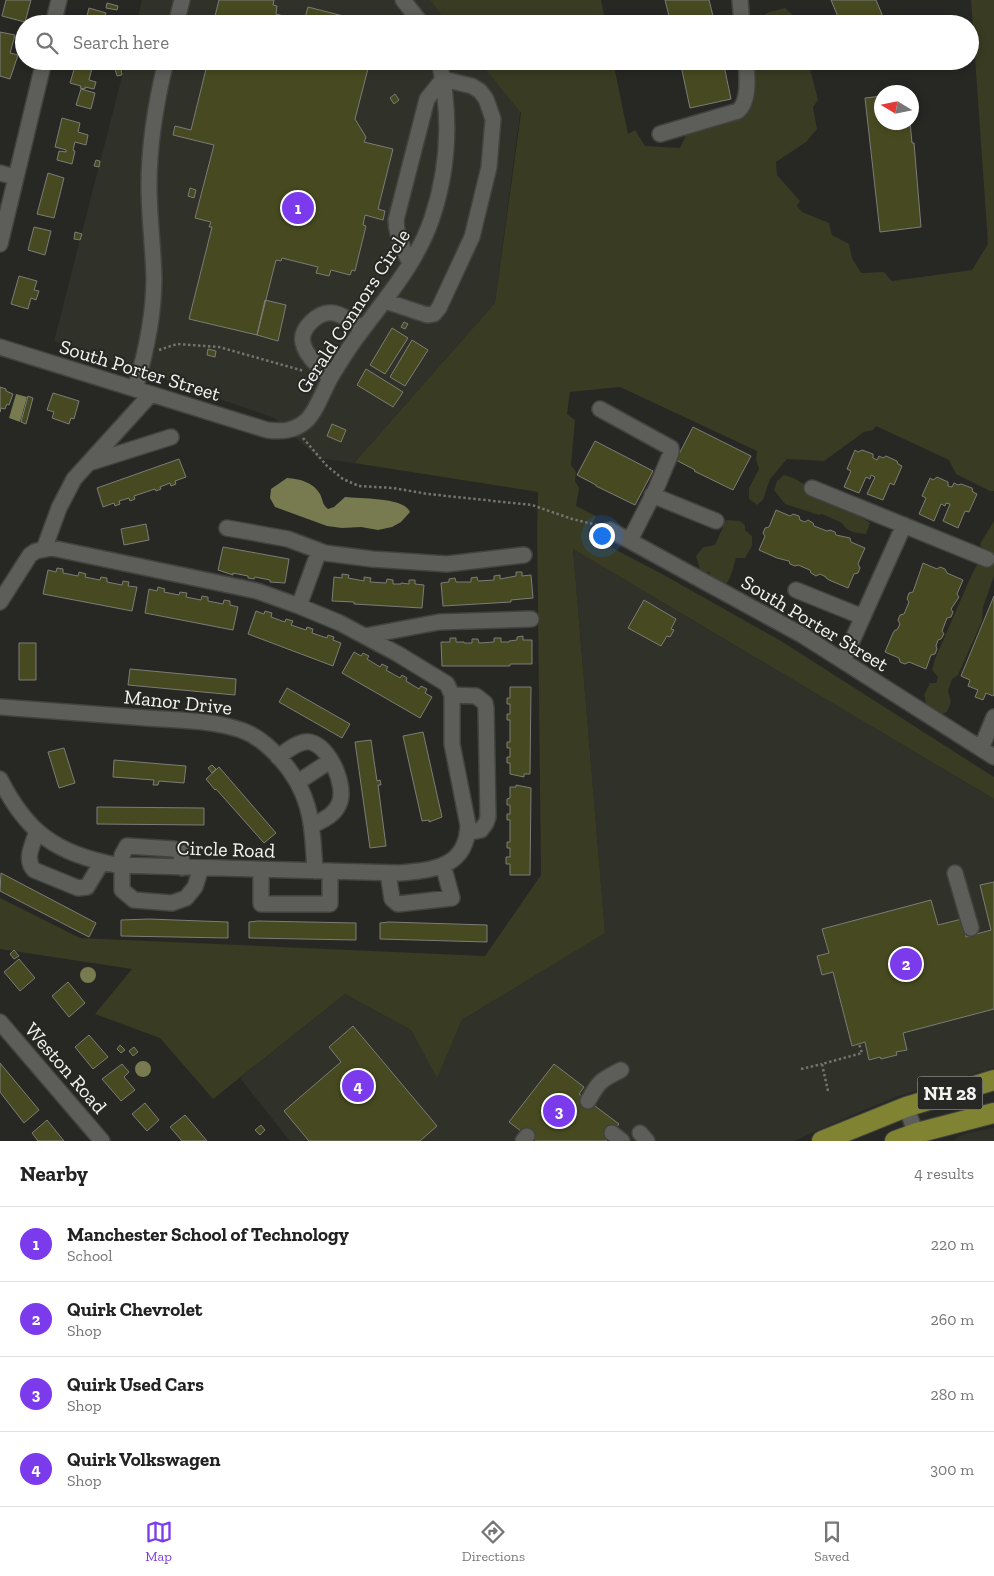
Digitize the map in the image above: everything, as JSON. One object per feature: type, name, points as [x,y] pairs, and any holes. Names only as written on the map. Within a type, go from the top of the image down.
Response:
[{"type":"main road","name":"NH 28","points":[[822,1141],[906,1107],[994,1080]]},
{"type":"main road","name":"NH 28","points":[[895,1141],[918,1137],[994,1113]]},
{"type":"street","points":[[55,15],[59,0]]},
{"type":"street","points":[[178,15],[182,0]]},
{"type":"street","points":[[403,0],[415,15]]},
{"type":"street","points":[[740,0],[741,15]]},
{"type":"street","points":[[0,244],[42,70]]},
{"type":"street","points":[[135,389],[145,357],[149,334],[154,278],[149,185],[155,115],[164,70]]},
{"type":"street","name":"Gerald Connors Circle","points":[[296,429],[308,419],[330,377],[410,263],[423,240],[432,218],[440,189],[447,132],[446,103],[441,70]]},
{"type":"street","points":[[660,134],[738,110],[742,107],[746,94],[746,70]]},
{"type":"street","points":[[385,301],[428,315],[434,314],[440,308],[472,237],[489,167],[493,119],[486,99],[480,91],[472,86],[443,79],[427,98],[396,220],[402,249],[410,263]]},
{"type":"street","points":[[0,173],[15,177]]},
{"type":"street","points":[[330,377],[311,358],[303,343],[305,328],[316,318],[328,312],[341,315],[363,329]]},
{"type":"street","name":"South Porter Street","points":[[0,347],[267,430],[281,432],[296,429]]},
{"type":"street","points":[[44,549],[58,508],[74,479],[151,394]]},
{"type":"street","points":[[600,409],[671,448],[671,453],[630,540]]},
{"type":"street","points":[[91,462],[172,437]]},
{"type":"street","points":[[812,488],[987,559]]},
{"type":"street","points":[[652,495],[716,521]]},
{"type":"street","points":[[843,661],[904,525]]},
{"type":"street","points":[[227,528],[288,539],[319,551],[341,556],[372,559],[447,564],[524,555]]},
{"type":"street","name":"South Porter Street","points":[[610,530],[802,635],[994,758]]},
{"type":"street","points":[[0,602],[30,555],[44,549],[63,550],[257,591],[340,623],[447,684],[452,695],[476,696],[484,703],[486,708],[488,818],[481,830],[468,834]]},
{"type":"street","points":[[299,606],[319,551]]},
{"type":"street","points":[[796,590],[863,617]]},
{"type":"street","points":[[365,636],[439,622],[530,619]]},
{"type":"street","name":"Circle Road","points":[[0,779],[17,809],[37,831],[82,858],[121,866],[388,873],[428,871],[443,865],[460,854],[468,834],[468,825],[452,744],[452,695]]},
{"type":"street","name":"Manor Drive","points":[[0,707],[205,722],[243,730],[260,740],[278,757],[288,767],[298,782],[306,798],[312,826],[315,871]]},
{"type":"street","points":[[980,749],[994,717]]},
{"type":"street","points":[[278,757],[295,745],[309,742],[322,748],[336,770],[341,790],[340,803],[332,815],[312,826]]},
{"type":"street","points":[[298,782],[330,761]]},
{"type":"street","points":[[37,831],[28,859],[29,865],[34,870],[78,888],[87,887],[102,862]]},
{"type":"street","points":[[388,873],[392,900],[398,904],[452,898],[443,865]]},
{"type":"street","points":[[121,866],[122,890],[134,900],[172,903],[186,898],[195,887],[201,868]]},
{"type":"street","points":[[261,870],[261,904],[330,904],[330,872]]},
{"type":"street","points":[[955,873],[971,928]]},
{"type":"street","name":"Weston Road","points":[[0,1022],[102,1141]]},
{"type":"street","points":[[588,1100],[602,1079],[621,1070]]},
{"type":"street","points":[[906,1107],[918,1137]]},
{"type":"street","points":[[640,1141],[640,1133],[647,1141]]},
{"type":"path","points":[[158,351],[177,344],[219,347],[310,372]]},
{"type":"path","points":[[296,429],[327,466],[343,479],[359,486],[393,488],[532,506],[572,519],[590,522],[610,530]]},
{"type":"path","points":[[801,1069],[862,1053],[859,1044]]},
{"type":"path","points":[[822,1064],[828,1091]]},
{"type":"shaded area","points":[[142,0],[535,0],[533,15],[138,15]]},
{"type":"shaded area","points":[[430,0],[601,0],[604,15],[442,15]]},
{"type":"shaded area","points":[[971,0],[994,0],[994,491],[990,491],[956,474],[949,460],[876,426],[873,430],[864,432],[824,461],[787,459],[770,479],[763,500],[757,505],[749,499],[749,488],[759,469],[756,459],[757,451],[620,387],[570,392],[567,414],[575,420],[571,465],[576,472],[575,481],[579,488],[576,506],[596,516],[588,532],[599,541],[781,641],[994,777],[994,799],[573,549],[605,933],[462,1020],[437,1078],[411,1030],[345,994],[213,1099],[160,1038],[95,1014],[132,969],[0,949],[0,898],[80,938],[485,956],[541,875],[538,492],[354,463],[495,303],[521,113],[486,70],[615,70],[628,134],[635,130],[645,146],[680,148],[687,133],[727,123],[754,103],[754,70],[810,70],[818,100],[813,107],[817,129],[806,142],[776,162],[777,175],[800,201],[797,206],[802,212],[829,223],[832,235],[849,244],[852,258],[861,273],[884,272],[892,281],[972,270],[988,244],[976,70],[979,70],[979,15],[972,15]]},
{"type":"shaded area","points":[[785,8],[793,15],[764,15]]},
{"type":"shaded area","points":[[124,70],[526,70],[495,303],[354,463],[318,458],[274,418],[54,341]]},
{"type":"shaded area","points":[[16,394],[27,397],[20,422],[9,418]]},
{"type":"shaded area","points":[[784,475],[797,480],[828,502],[870,523],[866,534],[849,530],[842,523],[822,514],[819,515],[785,504],[774,490],[777,481]]},
{"type":"shaded area","points":[[287,478],[301,480],[314,487],[328,509],[334,507],[345,497],[391,501],[406,507],[410,512],[401,522],[392,527],[378,530],[361,527],[342,528],[327,526],[275,507],[270,498],[271,489]]},
{"type":"shaded area","points":[[726,520],[740,521],[745,525],[745,530],[752,536],[752,546],[745,558],[736,558],[726,584],[710,577],[710,572],[704,573],[700,570],[696,556],[703,547],[715,545]]},
{"type":"shaded area","points":[[994,521],[994,576],[983,607],[982,621],[958,675],[952,679],[948,691],[951,702],[947,712],[942,714],[927,706],[924,695],[930,683],[936,683],[938,677],[932,670],[935,659],[972,574],[984,552],[980,544]]},
{"type":"shaded area","points":[[573,549],[994,799],[994,1068],[899,1096],[794,1141],[290,1141],[240,1078],[345,994],[411,1030],[437,1077],[462,1020],[605,933]]},
{"type":"shaded area","points":[[88,967],[94,969],[96,975],[94,981],[88,983],[82,981],[80,975],[82,969]]},
{"type":"shaded area","points":[[143,1061],[151,1069],[143,1077],[135,1069]]},
{"type":"shaded area","points":[[994,1128],[994,1141],[954,1141],[956,1138],[967,1133]]},
{"type":"building","points":[[6,0],[31,0],[27,15],[15,15],[15,19],[2,16]]},
{"type":"building","points":[[219,0],[274,0],[273,5],[277,6],[276,14],[280,15],[215,15]]},
{"type":"building","points":[[665,0],[709,0],[713,15],[669,15]]},
{"type":"building","points":[[831,0],[876,0],[882,15],[837,15]]},
{"type":"building","points":[[107,3],[118,6],[117,10],[106,8]]},
{"type":"building","points":[[308,7],[340,15],[306,15]]},
{"type":"building","points":[[89,8],[106,13],[105,15],[87,15]]},
{"type":"building","points":[[0,32],[15,35],[10,53],[15,54],[15,64],[10,79],[0,76]]},
{"type":"building","points":[[74,70],[92,70],[89,80],[96,82],[94,89],[80,88],[81,86],[70,83]]},
{"type":"building","points":[[115,70],[121,70],[122,75],[117,76]]},
{"type":"building","points":[[206,70],[368,70],[355,119],[366,137],[364,142],[393,149],[378,209],[385,211],[383,220],[365,215],[363,225],[366,226],[355,271],[352,270],[350,275],[331,270],[329,276],[316,273],[318,267],[282,258],[281,261],[276,260],[257,335],[189,319],[212,227],[209,227],[211,222],[195,218],[214,145],[173,135],[175,126],[191,130]]},
{"type":"building","points":[[682,70],[725,70],[731,99],[690,108]]},
{"type":"building","points":[[81,89],[95,93],[91,109],[76,105]]},
{"type":"building","points":[[395,94],[399,100],[394,104],[390,98]]},
{"type":"building","points":[[874,97],[874,130],[911,130],[912,143],[914,143],[921,227],[880,232],[865,98]]},
{"type":"building","points":[[62,118],[80,123],[78,132],[88,135],[86,145],[75,142],[72,164],[57,160],[59,151],[66,152],[66,150],[55,147]]},
{"type":"building","points":[[96,160],[100,161],[99,167],[94,166]]},
{"type":"building","points":[[48,173],[64,178],[54,218],[37,214]]},
{"type":"building","points":[[190,188],[196,190],[194,198],[188,196]]},
{"type":"building","points":[[34,227],[51,231],[45,255],[28,250]]},
{"type":"building","points":[[75,232],[82,234],[80,240],[74,239]]},
{"type":"building","points":[[19,276],[37,281],[34,290],[39,291],[36,300],[31,298],[28,309],[11,304]]},
{"type":"building","points":[[265,300],[286,305],[278,341],[257,335]]},
{"type":"building","points":[[404,322],[408,324],[405,329],[401,327]]},
{"type":"building","points":[[392,328],[408,338],[385,374],[370,365]]},
{"type":"building","points":[[412,340],[428,350],[405,386],[390,377]]},
{"type":"building","points":[[208,349],[216,351],[215,357],[207,355]]},
{"type":"building","points":[[366,369],[403,392],[393,407],[357,385]]},
{"type":"building","points":[[0,387],[13,394],[9,405],[7,404],[5,409],[1,408],[0,412]]},
{"type":"building","points":[[53,393],[79,401],[74,419],[71,418],[69,424],[52,418],[54,412],[47,410]]},
{"type":"building","points":[[28,396],[33,398],[26,424],[21,422]]},
{"type":"building","points":[[332,424],[346,430],[341,442],[327,436]]},
{"type":"building","points":[[693,427],[751,456],[733,490],[676,460]]},
{"type":"building","points":[[595,441],[653,471],[635,505],[577,475]]},
{"type":"building","points":[[855,450],[858,452],[862,450],[873,454],[873,458],[877,460],[879,456],[883,458],[886,456],[897,461],[902,466],[894,485],[890,483],[883,500],[867,494],[875,477],[871,475],[870,479],[866,477],[859,493],[844,487],[851,471],[847,469]]},
{"type":"building","points":[[179,459],[186,477],[175,481],[176,484],[171,486],[170,483],[156,491],[155,489],[134,496],[135,499],[130,501],[129,498],[119,501],[120,504],[115,506],[114,503],[103,507],[97,488]]},
{"type":"building","points":[[937,477],[948,482],[948,486],[952,487],[954,483],[961,484],[972,488],[973,492],[977,494],[969,512],[965,511],[958,528],[943,521],[950,504],[946,503],[945,506],[941,504],[934,521],[919,514],[926,498],[922,496],[930,478],[933,480]]},
{"type":"building","points":[[776,510],[790,516],[793,514],[799,516],[800,520],[805,522],[808,520],[814,526],[835,532],[836,535],[850,538],[851,542],[865,548],[858,564],[860,568],[858,573],[854,574],[848,588],[820,574],[816,576],[810,570],[798,565],[795,566],[790,564],[789,561],[759,550],[765,536],[763,533],[765,528],[769,527]]},
{"type":"building","points":[[146,524],[149,540],[124,545],[121,529]]},
{"type":"building","points":[[223,547],[289,559],[285,583],[270,582],[270,580],[255,577],[254,579],[248,578],[248,576],[233,573],[233,575],[218,570]]},
{"type":"building","points":[[923,563],[937,569],[940,567],[945,569],[947,573],[963,580],[957,594],[959,597],[951,609],[953,612],[951,617],[947,618],[942,631],[944,634],[938,640],[935,654],[931,655],[926,669],[909,662],[905,664],[900,662],[899,658],[885,652],[893,633],[900,624],[898,620],[900,615],[904,614],[909,602],[907,599],[909,593],[913,592]]},
{"type":"building","points":[[57,568],[63,569],[63,573],[78,576],[79,572],[86,574],[85,577],[100,580],[101,577],[107,578],[107,582],[122,585],[123,581],[129,582],[128,586],[137,587],[132,611],[43,594],[48,570],[56,572]]},
{"type":"building","points":[[516,572],[522,572],[522,576],[531,575],[533,598],[511,600],[511,602],[443,606],[441,583],[449,582],[449,579],[455,578],[456,582],[471,582],[471,578],[477,577],[478,581],[494,580],[494,576],[500,575],[500,579],[516,576]]},
{"type":"building","points":[[342,574],[349,575],[348,578],[364,581],[364,577],[371,578],[370,582],[386,583],[387,579],[393,580],[393,584],[409,584],[409,580],[415,580],[415,584],[424,585],[422,608],[332,601],[334,577],[342,578]]},
{"type":"building","points":[[158,587],[165,589],[164,592],[179,595],[180,592],[187,593],[186,597],[201,600],[202,596],[208,597],[208,601],[223,604],[224,600],[230,601],[230,605],[238,607],[233,630],[145,613],[149,589],[157,591]]},
{"type":"building","points":[[994,596],[994,694],[993,696],[986,693],[983,700],[975,697],[978,690],[968,686],[970,680],[961,676]]},
{"type":"building","points":[[644,600],[676,619],[671,629],[674,630],[670,637],[667,636],[661,646],[628,628]]},
{"type":"building","points":[[256,611],[264,614],[265,611],[272,613],[271,617],[285,622],[286,619],[293,621],[291,625],[306,630],[307,627],[313,629],[312,633],[327,638],[328,635],[334,637],[333,640],[341,643],[333,666],[248,634]]},
{"type":"building","points":[[523,636],[523,640],[532,640],[532,664],[510,664],[510,666],[442,666],[441,642],[450,642],[450,638],[456,638],[456,642],[464,643],[472,643],[472,639],[478,639],[479,643],[494,642],[494,638],[501,638],[501,642],[509,642]]},
{"type":"building","points":[[19,643],[36,643],[36,680],[19,680]]},
{"type":"building","points":[[354,652],[361,656],[363,653],[369,656],[367,659],[380,667],[382,664],[388,667],[386,670],[400,678],[402,675],[407,678],[406,681],[419,689],[421,686],[427,689],[425,693],[432,697],[420,718],[342,673]]},
{"type":"building","points":[[130,669],[236,679],[235,695],[128,685]]},
{"type":"building","points":[[510,687],[531,687],[530,774],[524,774],[524,777],[510,774],[510,763],[507,763],[507,757],[510,757],[510,748],[507,748],[507,742],[510,742],[510,720],[507,720],[507,714],[510,714],[510,704],[507,704],[507,698],[510,698]]},
{"type":"building","points":[[287,688],[350,724],[342,738],[279,702]]},
{"type":"building","points":[[423,732],[442,817],[429,822],[429,820],[422,821],[403,736]]},
{"type":"building","points":[[371,740],[377,781],[380,780],[381,785],[378,785],[386,846],[370,848],[355,742]]},
{"type":"building","points":[[64,748],[75,783],[59,788],[48,752]]},
{"type":"building","points":[[114,760],[186,766],[184,783],[159,781],[158,785],[153,785],[154,780],[113,777]]},
{"type":"building","points":[[212,765],[216,769],[212,773],[208,768]]},
{"type":"building","points":[[219,767],[276,833],[264,843],[206,779]]},
{"type":"building","points":[[516,785],[531,788],[530,875],[510,875],[510,864],[506,864],[506,857],[510,857],[510,848],[507,848],[507,842],[510,842],[510,820],[507,820],[507,814],[510,814],[510,805],[507,805],[507,799],[510,798],[510,787],[516,787]]},
{"type":"building","points":[[97,807],[204,808],[204,825],[97,824]]},
{"type":"building","points":[[1,873],[96,923],[89,937],[0,891]]},
{"type":"building","points":[[994,882],[994,1009],[903,1033],[907,1050],[896,1052],[897,1055],[869,1060],[865,1042],[852,1046],[833,972],[822,975],[817,956],[829,953],[822,929],[931,900],[938,925],[962,919],[966,937],[991,930],[980,885]]},
{"type":"building","points":[[149,919],[228,922],[228,938],[121,936],[121,920]]},
{"type":"building","points":[[249,922],[356,923],[356,940],[249,938]]},
{"type":"building","points":[[380,923],[487,925],[487,942],[380,939]]},
{"type":"building","points":[[14,950],[19,956],[14,959],[10,954]]},
{"type":"building","points":[[19,959],[35,978],[20,991],[4,972]]},
{"type":"building","points":[[68,982],[85,1003],[69,1017],[52,996]]},
{"type":"building","points":[[353,1026],[437,1126],[420,1141],[309,1141],[284,1111],[341,1062],[329,1047]]},
{"type":"building","points":[[89,1035],[108,1057],[93,1069],[75,1047]]},
{"type":"building","points":[[120,1045],[125,1050],[121,1053],[117,1049]]},
{"type":"building","points":[[134,1047],[138,1052],[133,1056],[129,1051]]},
{"type":"building","points":[[0,1063],[39,1110],[24,1123],[0,1092]]},
{"type":"building","points":[[122,1064],[129,1072],[124,1077],[135,1090],[121,1101],[102,1079]]},
{"type":"building","points":[[554,1064],[584,1087],[579,1094],[619,1124],[606,1141],[534,1141],[509,1122]]},
{"type":"building","points":[[145,1103],[159,1120],[147,1131],[132,1114]]},
{"type":"building","points":[[185,1115],[207,1141],[182,1141],[170,1127]]},
{"type":"building","points":[[47,1120],[64,1141],[38,1141],[32,1133]]},
{"type":"building","points":[[261,1125],[265,1130],[260,1135],[255,1130]]},
{"type":"place","name":"Manchester School of Technology","points":[[298,208]]},
{"type":"place","name":"Quirk Chevrolet","points":[[906,964]]},
{"type":"place","name":"Quirk Volkswagen","points":[[358,1086]]},
{"type":"place","name":"Quirk Used Cars","points":[[559,1111]]}]
